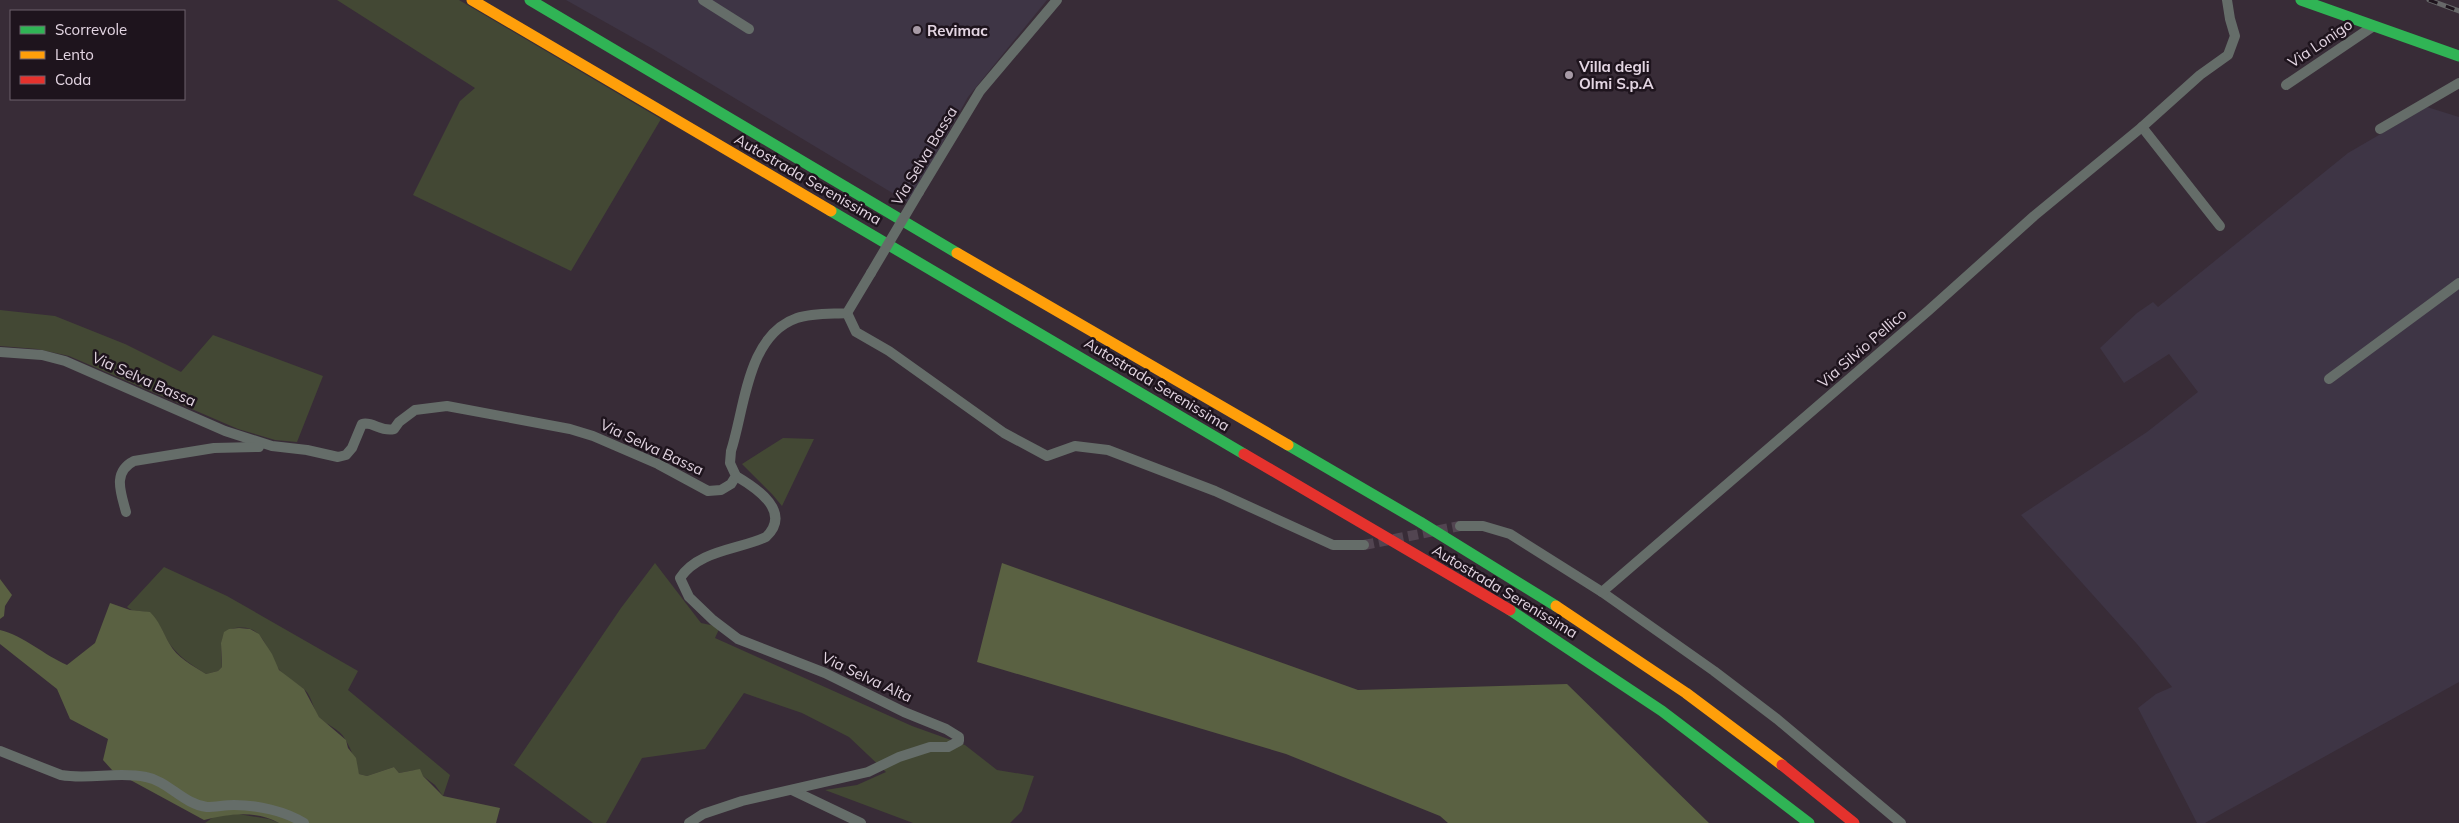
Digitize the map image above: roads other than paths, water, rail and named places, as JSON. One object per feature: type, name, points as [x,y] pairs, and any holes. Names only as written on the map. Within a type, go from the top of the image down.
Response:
[{"type":"main road","name":"Autostrada Serenissima","points":[[472,0],[1517,614],[1669,716],[1809,823]]},
{"type":"main road","name":"Autostrada Serenissima","points":[[530,0],[986,271],[1391,504],[1538,593],[1697,699],[1797,776],[1854,823]]},
{"type":"main road","name":"Via Lonigo","points":[[2301,0],[2372,27],[2459,56]]},
{"type":"street","points":[[702,0],[749,29]]},
{"type":"street","name":"Via Selva Bassa","points":[[847,313],[980,92],[1057,0]]},
{"type":"street","name":"Via Silvio Pellico","points":[[1602,592],[1928,311],[2034,216],[2142,127],[2200,75],[2228,55],[2236,36],[2230,19],[2227,0]]},
{"type":"street","name":"Via Lonigo","points":[[2286,85],[2372,27]]},
{"type":"street","points":[[2380,129],[2459,83]]},
{"type":"street","points":[[2142,127],[2220,226]]},
{"type":"street","points":[[2330,379],[2459,283]]},
{"type":"street","points":[[736,476],[730,463],[731,451],[754,366],[768,339],[781,326],[798,318],[847,313],[856,332],[896,357],[1004,433],[1047,456],[1076,446],[1108,450],[1215,491],[1333,545],[1364,545]]},
{"type":"street","name":"Via Selva Bassa","points":[[0,352],[42,355],[65,361],[225,431],[272,446]]},
{"type":"street","name":"Via Selva Bassa","points":[[126,512],[119,489],[119,480],[121,471],[134,461],[214,448],[272,446],[307,450],[338,457],[346,455],[352,448],[362,424],[371,424],[384,431],[394,429],[399,422],[415,410],[447,406],[570,429],[593,436],[658,464],[708,491],[721,490],[731,484],[736,476]]},
{"type":"street","name":"Via Selva Alta","points":[[690,823],[703,814],[742,801],[868,772],[914,752],[957,744],[960,739],[946,729],[904,712],[824,673],[738,639],[713,620],[689,597],[680,578],[686,570],[702,559],[766,537],[772,531],[777,521],[777,514],[770,504],[747,483],[736,476]]},
{"type":"street","points":[[1460,526],[1484,526],[1510,534],[1602,592],[1714,671],[1761,707],[1901,823]]},
{"type":"street","points":[[0,751],[61,776],[129,774],[154,778],[195,804],[206,807],[235,805],[266,809],[292,816],[304,823]]},
{"type":"street","points":[[792,790],[860,823]]},
{"type":"tunnel","points":[[1364,545],[1460,526]]},
{"type":"railway","points":[[2429,0],[2459,11]]},
{"type":"place","name":"Revimac","points":[[917,30]]},
{"type":"place","name":"Villa degli Olmi S.p.A","points":[[1569,75]]}]
